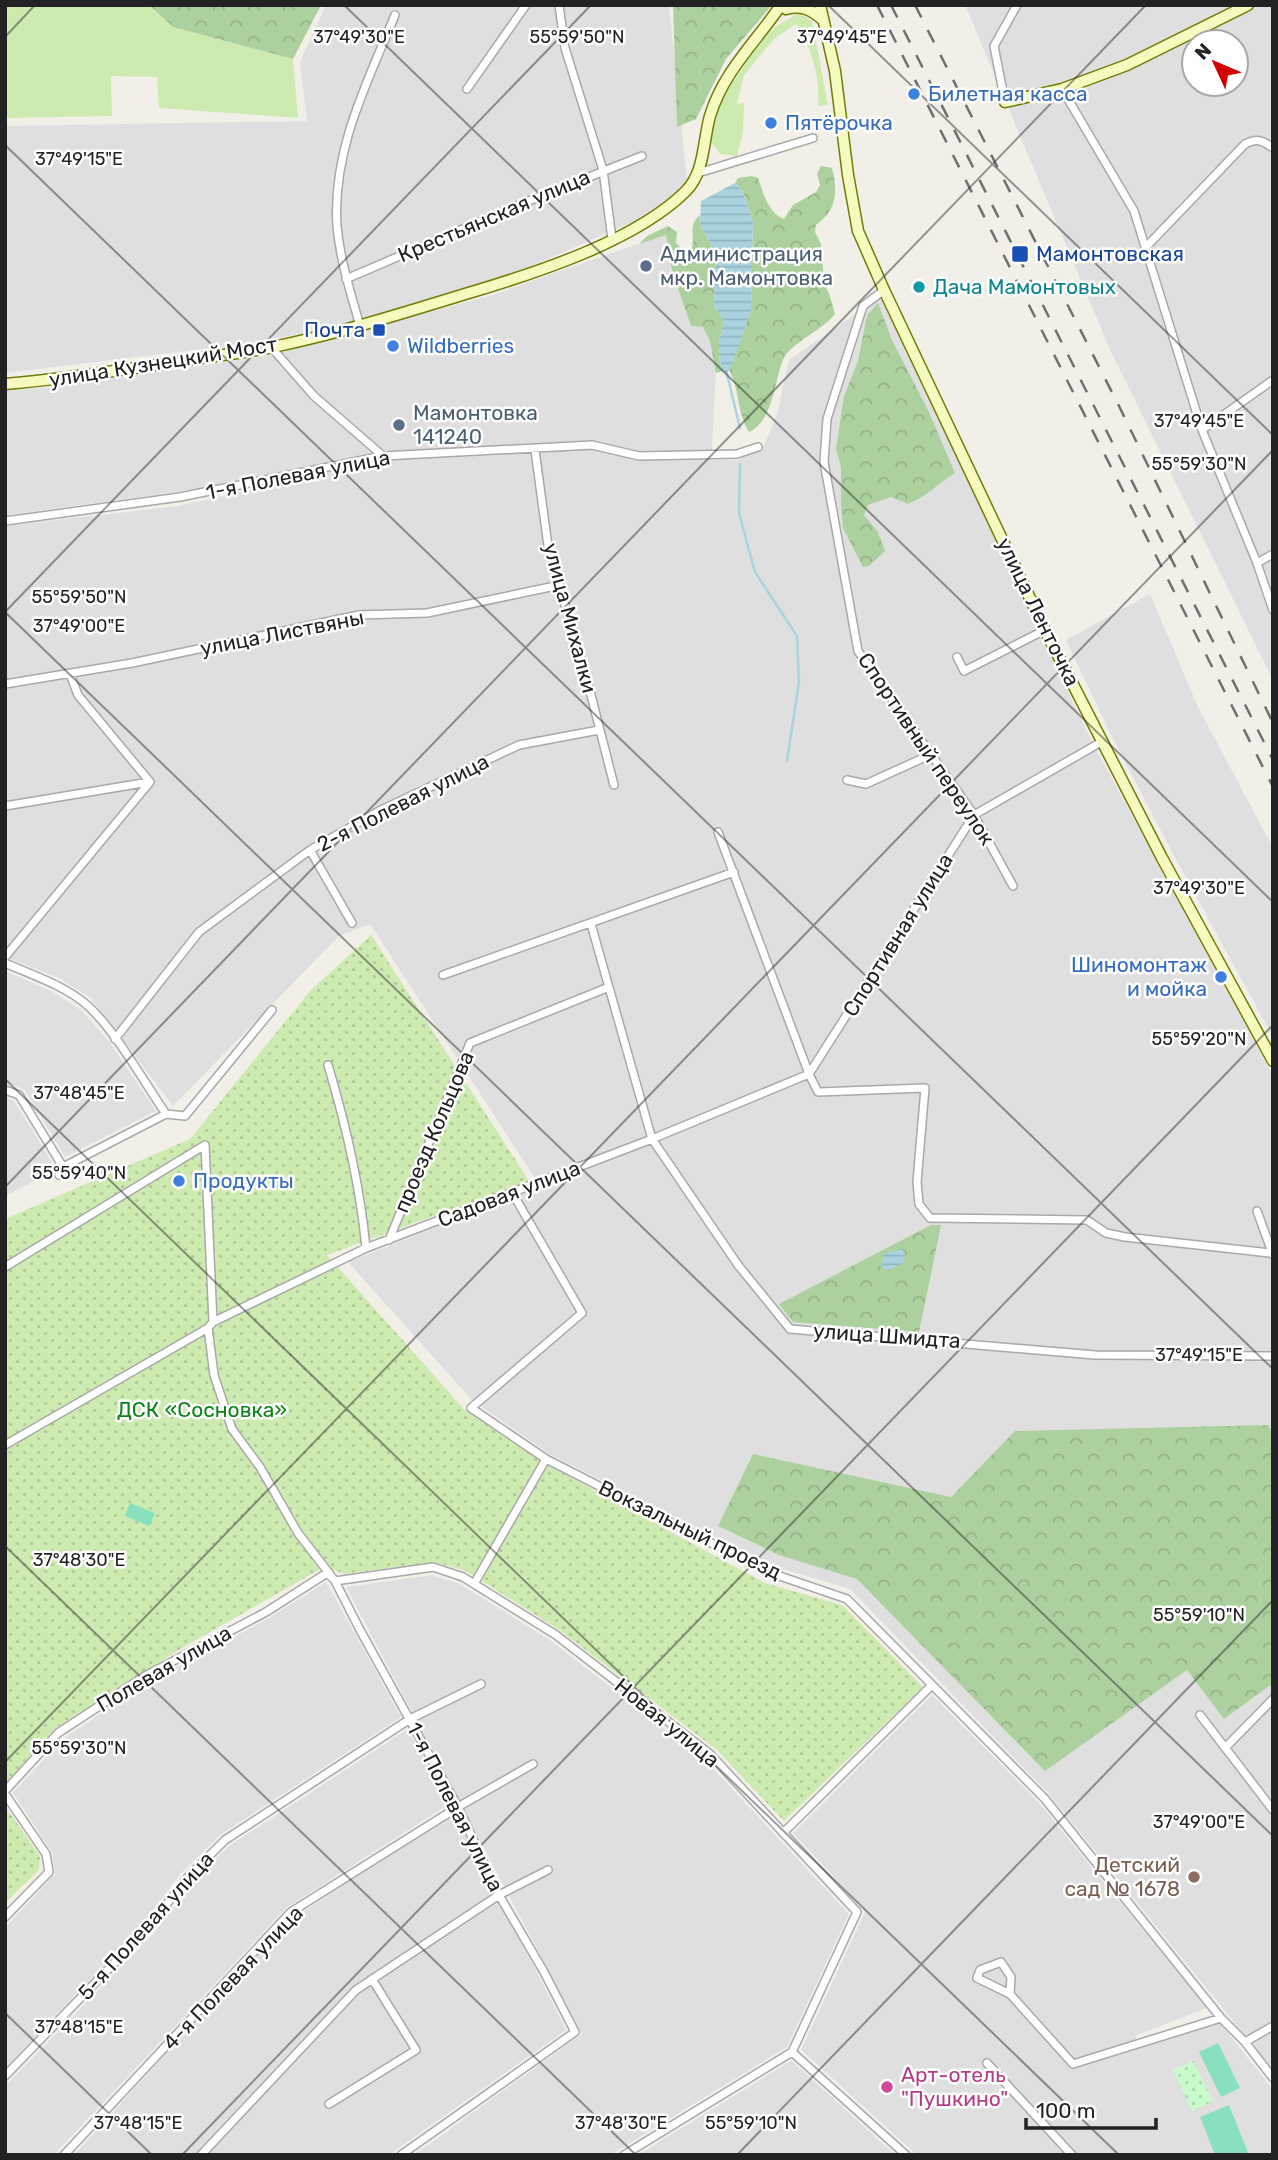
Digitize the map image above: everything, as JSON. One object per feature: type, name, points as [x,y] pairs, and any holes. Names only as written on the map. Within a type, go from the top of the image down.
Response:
[{"type":"street","points":[[467,89],[526,5]]},
{"type":"street","points":[[559,5],[565,48],[603,170],[612,239]]},
{"type":"street","name":"улица Ленточка","points":[[820,5],[835,71],[858,231],[1045,629],[1162,858],[1273,1060]]},
{"type":"street","points":[[1017,5],[994,46],[1005,102],[1062,89],[1127,65],[1248,5]]},
{"type":"street","points":[[785,6],[810,10],[824,21]]},
{"type":"street","name":"улица Кузнецкий Мост","points":[[5,384],[51,380],[271,347],[360,326],[542,271],[612,239],[649,220],[689,189],[698,173],[710,118],[719,94],[737,62],[785,6]]},
{"type":"street","points":[[360,326],[346,279],[337,227],[340,169],[347,132],[395,15]]},
{"type":"street","points":[[1062,89],[1134,211],[1202,430],[1258,562],[1273,610]]},
{"type":"street","points":[[698,173],[813,138]]},
{"type":"street","points":[[1146,247],[1245,144],[1262,140],[1273,148]]},
{"type":"street","name":"Крестьянская улица","points":[[346,279],[642,156]]},
{"type":"street","name":"Спортивный переулок","points":[[884,290],[863,306],[827,419],[824,462],[858,651],[974,815],[1013,886]]},
{"type":"street","points":[[271,347],[314,396],[383,456]]},
{"type":"street","points":[[1202,430],[1273,380]]},
{"type":"street","name":"1-я Полевая улица","points":[[5,521],[180,497],[383,456],[592,445],[639,456],[737,454],[758,447]]},
{"type":"street","name":"улица Михалки","points":[[535,450],[548,546],[614,785]]},
{"type":"street","points":[[1258,562],[1273,554]]},
{"type":"street","name":"улица Листвяны","points":[[5,684],[70,674],[359,615],[427,613],[560,585]]},
{"type":"street","points":[[957,657],[964,671],[1045,629]]},
{"type":"street","points":[[70,674],[78,695],[150,782]]},
{"type":"street","name":"2-я Полевая улица","points":[[116,1039],[199,932],[310,850],[379,811],[519,745],[599,730]]},
{"type":"street","name":"Спортивная улица","points":[[809,1074],[974,815],[1103,741]]},
{"type":"street","points":[[847,780],[866,784],[932,754]]},
{"type":"street","points":[[5,806],[150,782]]},
{"type":"street","points":[[5,957],[150,782]]},
{"type":"street","points":[[718,832],[818,1092],[925,1088],[917,1182],[919,1204],[930,1218],[1087,1220],[1106,1233],[1125,1237],[1272,1254],[1257,1211]]},
{"type":"street","points":[[310,850],[352,923]]},
{"type":"street","points":[[443,975],[591,925],[734,872]]},
{"type":"street","name":"улица Шмидта","points":[[591,925],[652,1139],[738,1265],[790,1329],[1095,1355],[1273,1356]]},
{"type":"street","points":[[5,963],[57,985],[87,1005],[116,1039],[166,1114]]},
{"type":"street","name":"проезд Кольцова","points":[[388,1241],[470,1043],[609,986]]},
{"type":"street","points":[[5,1090],[19,1095],[61,1171],[166,1114],[185,1116],[272,1010]]},
{"type":"street","points":[[328,1065],[348,1138],[363,1212],[366,1248]]},
{"type":"street","name":"Садовая улица","points":[[5,1444],[211,1325],[366,1248],[513,1194],[809,1074]]},
{"type":"street","name":"1-я Полевая улица","points":[[5,1267],[205,1145],[214,1375],[232,1429],[260,1467],[298,1533],[335,1581],[458,1807],[499,1895],[575,2032],[401,2155]]},
{"type":"street","name":"Вокзальный проезд","points":[[513,1194],[582,1313],[471,1408],[546,1459],[768,1572],[847,1599],[1045,1799],[1273,2078]]},
{"type":"street","points":[[474,1584],[546,1459]]},
{"type":"street","name":"Новая улица","points":[[335,1581],[433,1567],[463,1577],[556,1635],[710,1754],[858,1912],[792,2052]]},
{"type":"street","name":"Полевая улица","points":[[5,1793],[58,1733],[145,1676],[265,1612],[327,1573],[335,1581]]},
{"type":"street","name":"5-я Полевая улица","points":[[5,2076],[148,1928],[187,1878],[225,1840],[410,1719],[481,1684]]},
{"type":"street","points":[[783,1833],[932,1685]]},
{"type":"street","points":[[1226,1748],[1273,1699]]},
{"type":"street","points":[[1200,1715],[1273,1810]]},
{"type":"street","name":"4-я Полевая улица","points":[[64,2155],[291,1912],[458,1807],[533,1764]]},
{"type":"street","points":[[5,1793],[46,1854],[48,1872],[5,1917]]},
{"type":"street","points":[[201,2155],[356,1990],[499,1895],[548,1870]]},
{"type":"street","points":[[1010,1994],[1011,1977],[1001,1962],[980,1970],[977,1978],[1010,1994],[1073,2063],[1222,2018]]},
{"type":"street","points":[[329,2104],[416,2050],[372,1979]]},
{"type":"street","points":[[1245,2042],[1273,2026]]},
{"type":"street","points":[[624,2155],[792,2052],[906,2155]]},
{"type":"street","points":[[988,2063],[1072,2155]]},
{"type":"shaded area","points":[[326,5],[669,5],[687,181],[644,217],[515,273],[360,320],[261,342],[5,373],[5,126],[307,121],[300,62]]},
{"type":"shaded area","points":[[965,5],[1273,5],[1273,680],[1111,352]]},
{"type":"shaded area","points":[[666,234],[672,271],[691,326],[703,327],[710,341],[716,368],[712,450],[644,453],[593,442],[387,453],[176,492],[5,515],[5,391],[52,387],[267,356],[489,296]]},
{"type":"shaded area","points":[[880,297],[1092,742],[1273,1076],[1273,2070],[1048,1793],[850,1589],[776,1567],[549,1454],[471,1399],[348,1262],[540,1186],[370,924],[339,936],[173,1106],[91,998],[59,978],[5,957],[5,526],[178,506],[385,460],[593,449],[645,460],[738,460],[764,446],[777,414],[789,360]]},
{"type":"shaded area","points":[[1150,594],[1198,707],[1273,848],[1273,1037],[1173,854],[1112,737],[1066,640]]},
{"type":"shaded area","points":[[5,971],[53,992],[82,1011],[110,1043],[156,1111],[65,1157],[25,1090],[5,1082]]},
{"type":"shaded area","points":[[5,1098],[14,1101],[55,1167],[52,1172],[5,1196]]},
{"type":"shaded area","points":[[432,1575],[460,1584],[551,1641],[705,1760],[849,1914],[787,2047],[610,2155],[414,2155],[582,2034],[346,1587]]},
{"type":"shaded area","points":[[326,1582],[401,1717],[220,1835],[181,1873],[143,1924],[5,2068],[5,1928],[55,1874],[52,1852],[13,1793],[63,1739],[103,1712],[149,1682],[269,1618]]},
{"type":"shaded area","points":[[932,1695],[1040,1804],[1207,2008],[1137,2035],[1137,2045],[1142,2047],[1217,2019],[1273,2090],[1273,2155],[917,2155],[801,2050],[865,1912],[793,1833]]},
{"type":"shaded area","points":[[408,1729],[449,1804],[286,1908],[54,2155],[5,2155],[5,2086],[154,1933],[192,1882],[229,1846]]},
{"type":"shaded area","points":[[455,1810],[566,2030],[390,2154],[74,2155],[281,1927]]},
{"type":"shaded area","points":[[791,2061],[895,2155],[638,2155]]},
{"type":"green space","points":[[5,5],[149,5],[173,27],[293,59],[298,118],[159,108],[157,77],[111,76],[112,116],[5,118]]},
{"type":"green space","points":[[149,5],[321,5],[293,59],[173,27]]},
{"type":"green space","points":[[673,5],[772,5],[726,59],[696,119],[677,127]]},
{"type":"green space","points":[[799,13],[812,21],[828,105],[818,106],[814,63],[796,24],[774,39],[744,75],[737,104],[744,103],[743,132],[737,156],[720,154],[709,139],[723,97],[757,46],[776,26]]},
{"type":"green space","points":[[821,166],[832,168],[835,193],[832,207],[816,225],[815,232],[821,244],[824,284],[835,314],[786,354],[768,410],[757,427],[749,432],[729,370],[751,310],[753,223],[743,192],[735,183],[738,178],[758,178],[770,207],[784,219],[793,205],[816,192],[820,185],[817,174]]},
{"type":"green space","points":[[700,215],[700,225],[716,253],[714,306],[722,318],[723,327],[719,341],[722,371],[716,373],[710,341],[703,327],[691,326],[672,271],[666,235],[639,244],[647,236],[668,226],[677,232],[676,243],[683,250],[691,251],[694,223]]},
{"type":"green space","points":[[878,303],[892,340],[929,412],[955,473],[921,498],[908,504],[891,497],[868,505],[864,515],[878,532],[885,551],[869,566],[863,567],[843,528],[841,467],[836,449],[844,396],[858,361],[868,314]]},
{"type":"green space","name":"ДСК «Сосновка»","points":[[371,935],[529,1181],[327,1255],[463,1408],[542,1462],[765,1583],[842,1605],[923,1687],[784,1821],[717,1750],[561,1631],[466,1571],[435,1562],[345,1574],[324,1567],[177,1651],[54,1729],[5,1785],[5,1219],[190,1139],[311,990]]},
{"type":"green space","points":[[931,1225],[941,1225],[919,1332],[793,1322],[779,1304]]},
{"type":"green space","points":[[1268,1425],[1273,1433],[1273,1683],[1224,1719],[1187,1670],[1045,1771],[857,1579],[779,1555],[718,1526],[753,1454],[951,1497],[1015,1431]]},
{"type":"green space","points":[[130,1503],[155,1513],[149,1526],[125,1516]]},
{"type":"green space","points":[[5,1806],[40,1856],[39,1870],[5,1903]]},
{"type":"green space","points":[[1218,2043],[1240,2088],[1221,2097],[1199,2052]]},
{"type":"green space","points":[[1193,2061],[1213,2101],[1192,2111],[1173,2070]]},
{"type":"green space","points":[[1229,2105],[1249,2155],[1215,2155],[1200,2117]]},
{"type":"water","points":[[735,183],[743,192],[753,223],[751,310],[727,374],[722,371],[719,354],[723,323],[714,306],[716,253],[700,225],[701,201]]},
{"type":"water","points":[[902,1249],[905,1255],[903,1263],[888,1270],[881,1267],[884,1254]]},
{"type":"waterway","points":[[727,374],[740,428]]},
{"type":"waterway","points":[[740,464],[739,513],[755,572],[797,636],[799,682],[787,761]]},
{"type":"railway","points":[[877,5],[1273,787]]},
{"type":"railway","points":[[891,5],[1273,760]]},
{"type":"railway","points":[[915,5],[1119,406],[1273,723]]},
{"type":"place","name":"Билетная касса","points":[[914,94]]},
{"type":"place","name":"Пятёрочка","points":[[771,123]]},
{"type":"place","name":"Мамонтовская","points":[[1020,254]]},
{"type":"place","name":"Администрация мкр. Мамонтовка","points":[[646,266]]},
{"type":"place","name":"Дача Мамонтовых","points":[[919,287]]},
{"type":"place","name":"Почта","points":[[379,330]]},
{"type":"place","name":"Wildberries","points":[[393,346]]},
{"type":"place","name":"Мамонтовка 141240","points":[[399,425]]},
{"type":"place","name":"Шиномонтаж и мойка","points":[[1221,977]]},
{"type":"place","name":"Продукты","points":[[179,1181]]},
{"type":"place","name":"Детский сад № 1678","points":[[1194,1877]]},
{"type":"place","name":"Арт-отель \"Пушкино\"","points":[[887,2087]]}]
